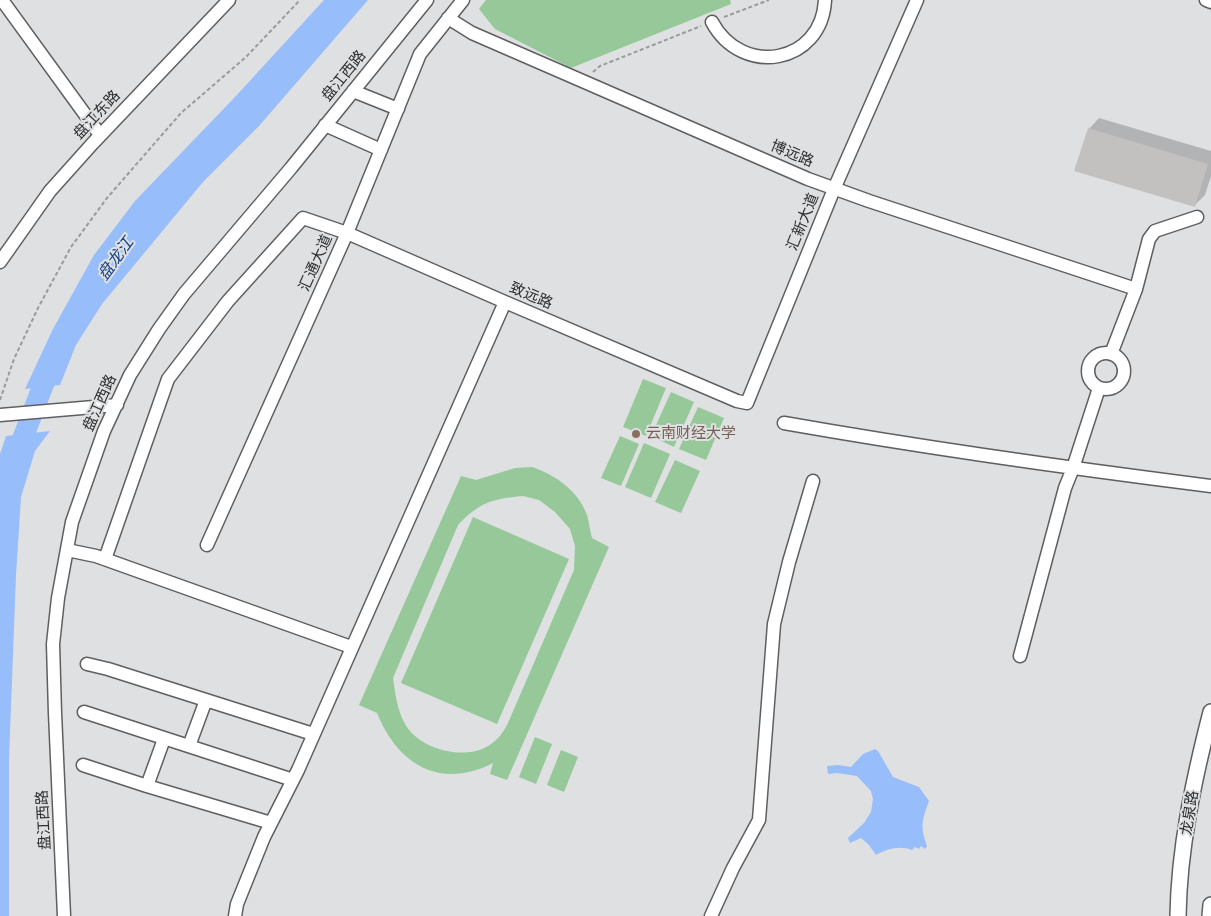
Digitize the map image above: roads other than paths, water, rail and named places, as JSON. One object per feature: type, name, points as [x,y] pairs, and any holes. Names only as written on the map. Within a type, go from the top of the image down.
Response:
[{"type":"main road","name":"龙泉路","points":[[1178,916],[1185,839],[1193,789],[1211,712]]},
{"type":"main road","points":[[1210,916],[1211,905]]},
{"type":"street","points":[[2,0],[100,135]]},
{"type":"street","points":[[211,0],[225,4]]},
{"type":"street","name":"盘江西路","points":[[64,916],[55,713],[54,644],[58,598],[72,522],[104,431],[130,375],[158,329],[184,294],[428,0]]},
{"type":"street","name":"汇通大道","points":[[207,545],[347,233],[420,54],[463,0]]},
{"type":"street","points":[[712,22],[724,39],[740,51],[759,57],[779,56],[798,48],[813,34],[822,16],[825,0]]},
{"type":"street","name":"汇新大道","points":[[747,403],[834,189],[917,0]]},
{"type":"street","points":[[1206,0],[1211,2]]},
{"type":"street","name":"盘江东路","points":[[0,262],[50,191],[100,135],[225,4]]},
{"type":"street","name":"博远路","points":[[448,18],[472,33],[834,189],[1136,289]]},
{"type":"street","points":[[353,91],[398,110]]},
{"type":"street","points":[[325,125],[381,150]]},
{"type":"street","name":"致远路","points":[[105,559],[168,379],[228,301],[303,218],[347,233],[737,401],[747,403]]},
{"type":"street","points":[[1111,354],[1136,289],[1149,239],[1155,231],[1197,218]]},
{"type":"street","points":[[234,916],[271,823],[313,734],[505,302]]},
{"type":"street","points":[[1111,354],[1122,363],[1123,377],[1112,388],[1098,388],[1092,384],[1088,377],[1088,365],[1098,355],[1111,354]]},
{"type":"street","points":[[1020,656],[1061,502],[1098,388]]},
{"type":"street","points":[[0,416],[117,404]]},
{"type":"street","points":[[784,423],[885,441],[1211,486]]},
{"type":"street","points":[[711,916],[733,868],[759,820],[774,624],[789,562],[813,482]]},
{"type":"street","points":[[67,550],[105,559],[351,647]]},
{"type":"street","points":[[87,664],[313,734]]},
{"type":"street","points":[[189,746],[206,700]]},
{"type":"street","points":[[84,712],[292,780]]},
{"type":"street","points":[[146,786],[164,739]]},
{"type":"street","points":[[83,765],[271,823]]},
{"type":"water","points":[[324,0],[368,0],[259,126],[203,182],[102,304],[76,345],[60,385],[25,389],[53,329],[94,255],[135,201],[235,97]]},
{"type":"water","points":[[50,431],[35,451],[21,497],[9,759],[9,916],[0,916],[0,454],[6,436]]},
{"type":"water","points":[[875,749],[893,777],[919,787],[929,801],[923,824],[923,834],[927,846],[925,849],[921,846],[919,849],[915,847],[912,850],[893,848],[876,855],[861,838],[850,843],[848,838],[864,823],[871,812],[873,799],[871,791],[857,776],[837,773],[828,774],[827,766],[851,767],[863,754]]},
{"type":"waterway","name":"盘龙江","points":[[14,461],[44,383],[56,360]]},
{"type":"place","name":"云南财经大学","points":[[636,434]]}]
